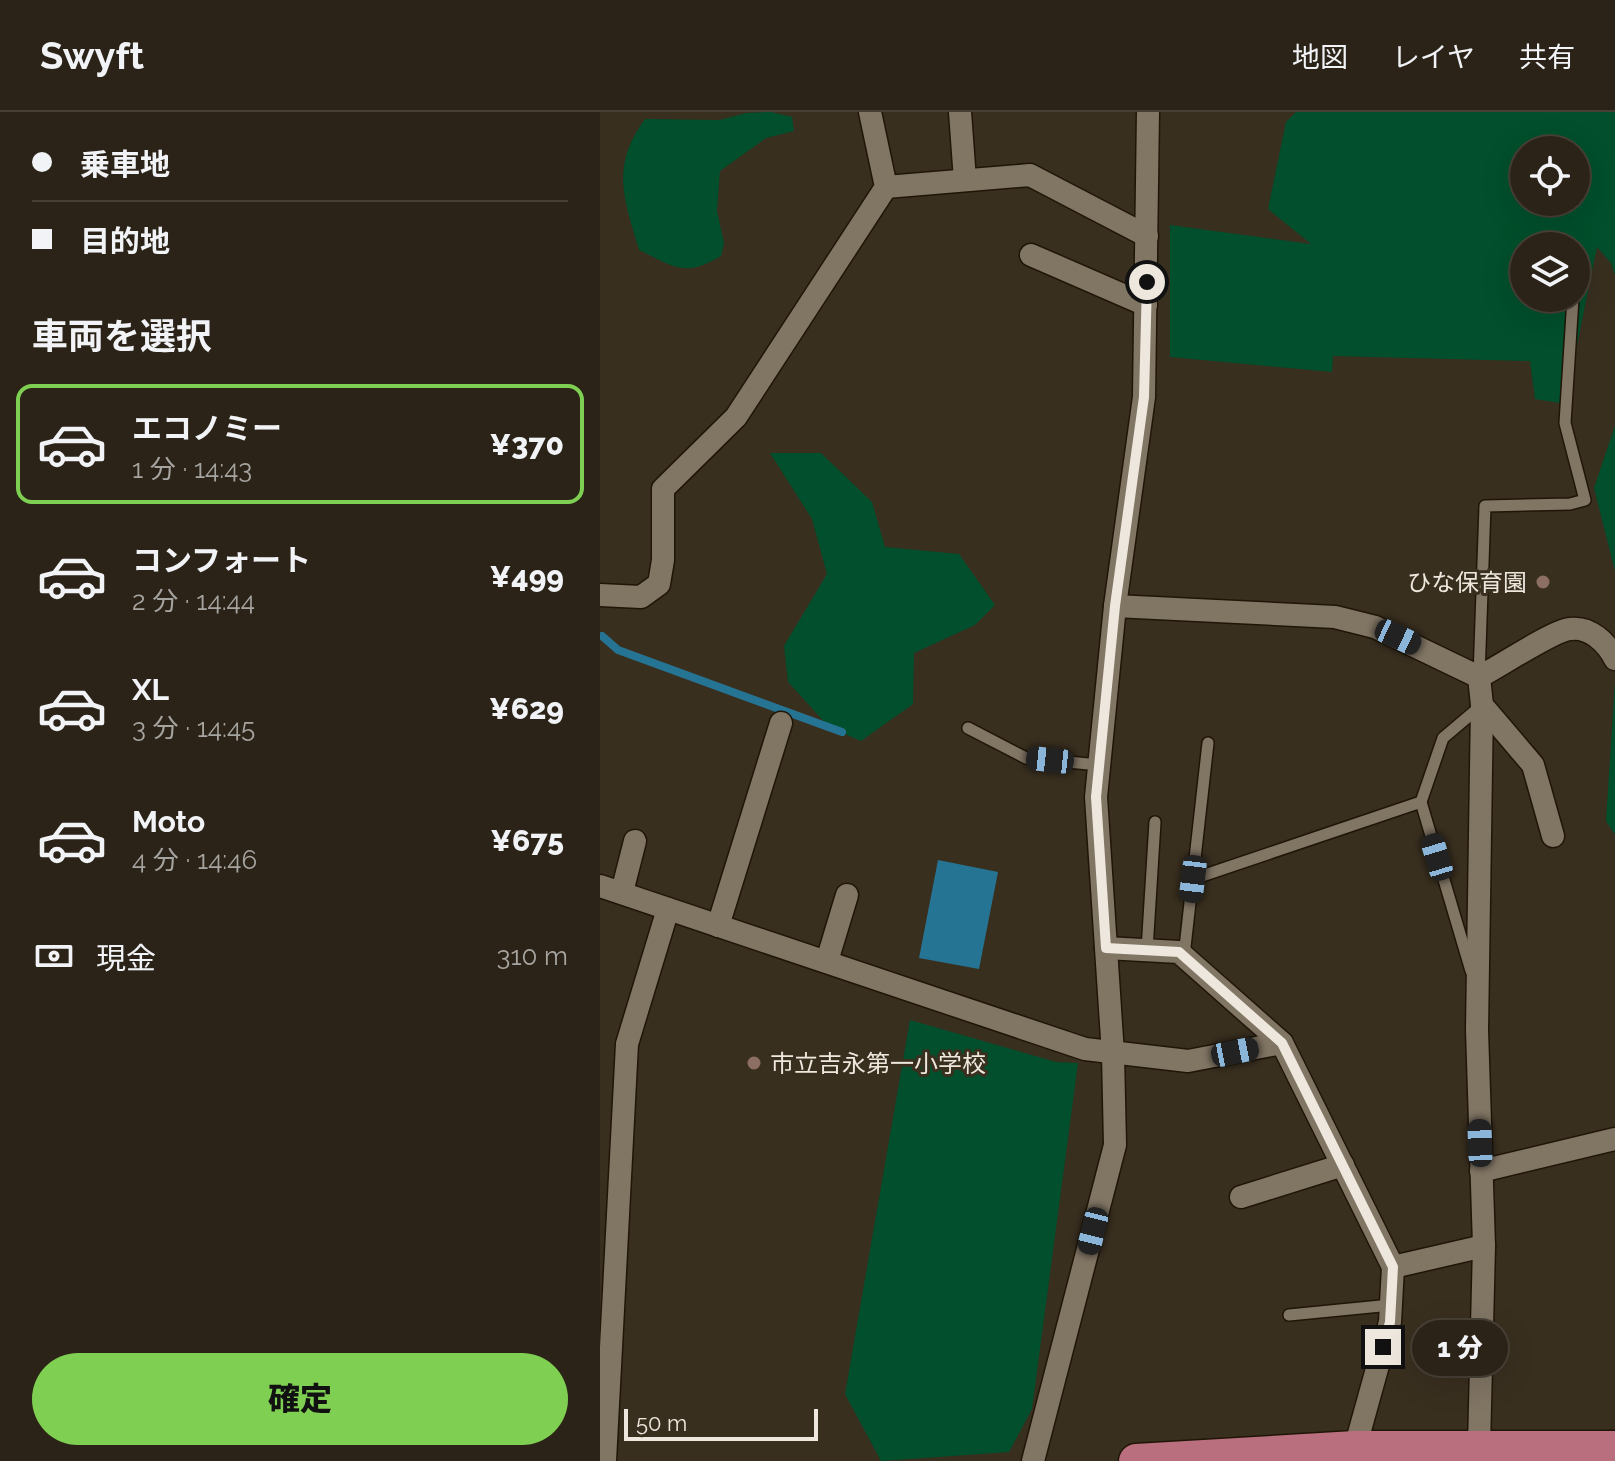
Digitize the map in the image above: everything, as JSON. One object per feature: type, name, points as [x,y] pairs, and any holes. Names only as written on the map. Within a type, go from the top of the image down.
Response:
[{"type":"main road","points":[[1136,1461],[1355,1454],[1479,1446],[1615,1448]]},
{"type":"street","points":[[600,595],[641,597],[659,584],[663,560],[663,489],[736,417],[886,187],[870,112]]},
{"type":"street","points":[[960,112],[965,180]]},
{"type":"street","points":[[1033,1461],[1115,1145],[1113,1054],[1096,797],[1115,606],[1144,397],[1148,112]]},
{"type":"street","points":[[886,187],[1030,175],[1147,236]]},
{"type":"street","points":[[1031,255],[1146,305]]},
{"type":"street","points":[[1115,606],[1335,617],[1375,627],[1479,677]]},
{"type":"street","points":[[1479,677],[1569,629],[1589,632],[1608,645],[1615,659]]},
{"type":"street","points":[[1479,677],[1482,705],[1478,995],[1484,1246],[1479,1446]]},
{"type":"street","points":[[1482,705],[1533,765],[1553,836]]},
{"type":"street","points":[[718,926],[781,723]]},
{"type":"street","points":[[635,841],[611,889],[1085,1049],[1188,1061],[1282,1043]]},
{"type":"street","points":[[827,961],[847,895]]},
{"type":"street","points":[[605,1461],[605,1385],[627,1044],[668,909]]},
{"type":"street","points":[[1106,948],[1179,952],[1282,1043],[1343,1165],[1393,1267],[1390,1322],[1355,1454]]},
{"type":"street","points":[[1481,1171],[1615,1139]]},
{"type":"street","points":[[1241,1197],[1343,1165]]},
{"type":"street","points":[[1393,1267],[1484,1246]]},
{"type":"lane","points":[[1479,677],[1485,506],[1570,504],[1585,500],[1565,423],[1572,312]]},
{"type":"lane","points":[[1478,995],[1421,802],[1443,738],[1482,705]]},
{"type":"lane","points":[[968,728],[1026,758],[1099,765]]},
{"type":"lane","points":[[1184,956],[1208,743]]},
{"type":"lane","points":[[1193,879],[1421,802]]},
{"type":"lane","points":[[1147,950],[1155,822]]},
{"type":"lane","points":[[1289,1315],[1391,1305]]},
{"type":"green space","points":[[771,112],[792,117],[794,131],[766,138],[720,171],[717,211],[724,243],[721,256],[698,267],[680,268],[639,250],[623,183],[627,152],[645,119],[720,120],[746,113]]},
{"type":"green space","points":[[1296,112],[1615,112],[1615,276],[1611,263],[1597,247],[1590,281],[1590,232],[1510,232],[1510,312],[1584,312],[1565,404],[1535,399],[1530,361],[1333,356],[1332,372],[1170,357],[1170,225],[1311,244],[1268,209],[1286,122]]},
{"type":"green space","points":[[1615,426],[1615,571],[1594,488]]},
{"type":"green space","points":[[770,453],[821,453],[872,502],[885,547],[959,554],[995,605],[975,625],[914,653],[913,704],[861,741],[829,727],[788,682],[784,646],[827,574],[812,519]]},
{"type":"green space","points":[[1615,681],[1615,835],[1606,821]]},
{"type":"green space","points":[[910,1020],[1056,1062],[1078,1063],[1032,1409],[1009,1452],[881,1461],[845,1394]]},
{"type":"water","points":[[938,860],[998,872],[979,969],[919,958]]},
{"type":"waterway","points":[[602,636],[618,650],[842,732]]},
{"type":"place","name":"ひな保育園","points":[[1543,582]]},
{"type":"place","name":"市立吉永第一小学校","points":[[754,1063]]},
{"type":"route","points":[[1147,282],[1144,397],[1115,606],[1096,797],[1106,948],[1179,952],[1282,1043],[1393,1267],[1390,1322],[1383,1347]]}]
